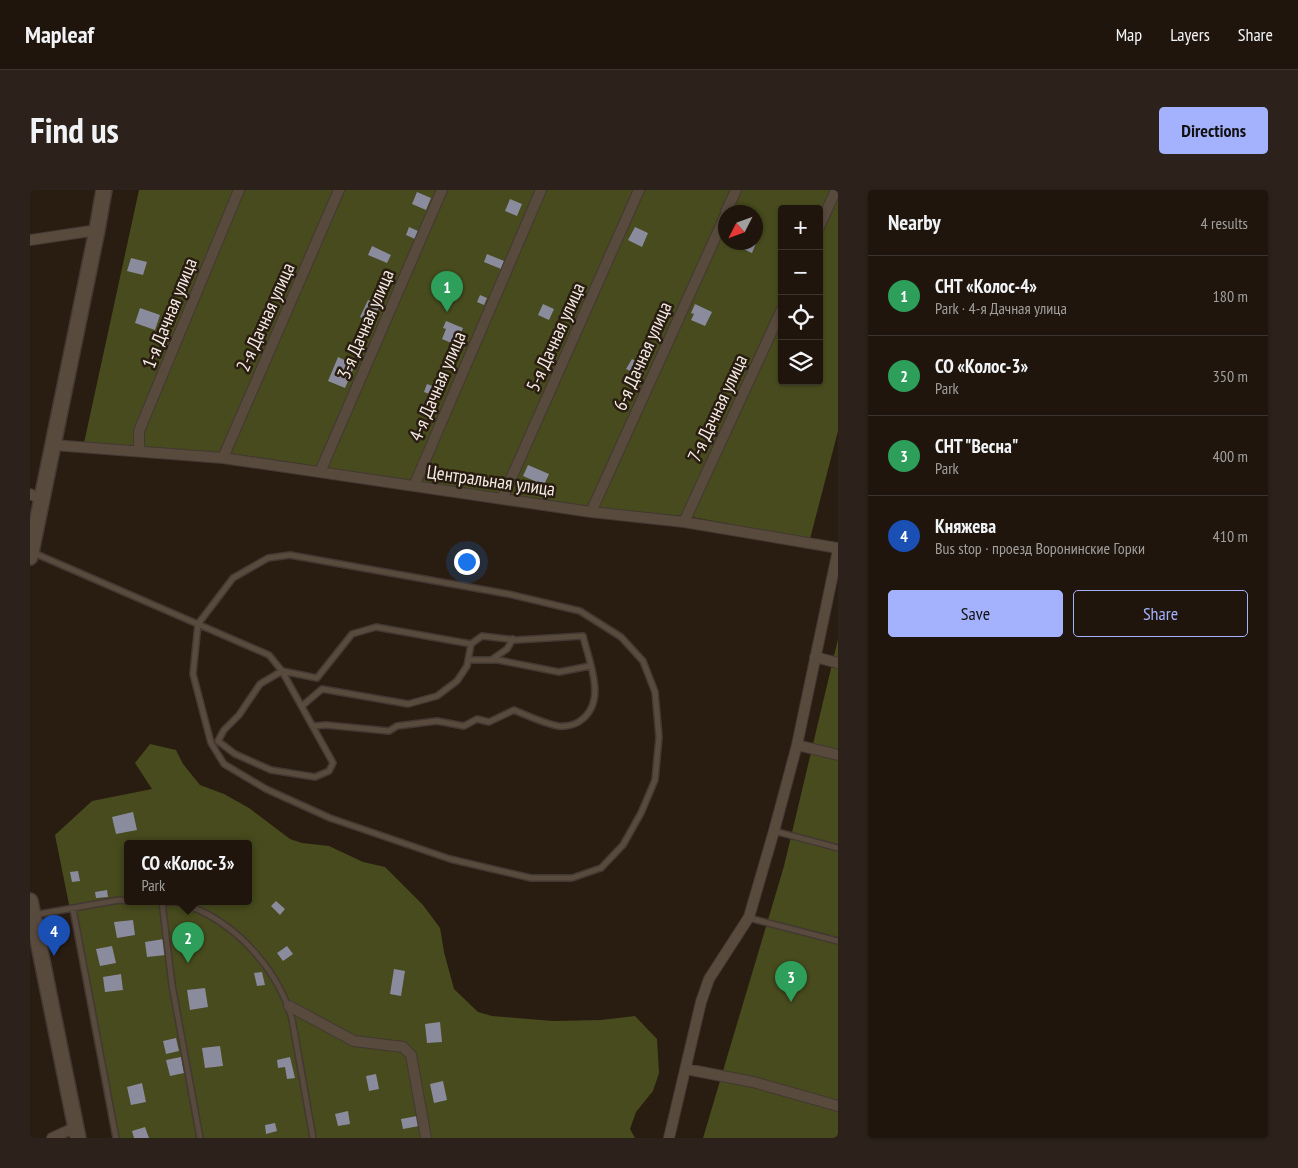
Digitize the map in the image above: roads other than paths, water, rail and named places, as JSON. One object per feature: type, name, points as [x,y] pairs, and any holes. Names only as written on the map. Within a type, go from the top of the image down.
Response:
[{"type":"street","points":[[31,555],[36,497],[53,445],[104,190]]},
{"type":"street","name":"1-я Дачная улица","points":[[139,452],[139,431],[239,190]]},
{"type":"street","name":"2-я Дачная улица","points":[[223,458],[340,190]]},
{"type":"street","name":"3-я Дачная улица","points":[[320,472],[442,190]]},
{"type":"street","name":"4-я Дачная улица","points":[[414,486],[541,190]]},
{"type":"street","name":"5-я Дачная улица","points":[[502,499],[639,190]]},
{"type":"street","name":"6-я Дачная улица","points":[[729,205],[736,190]]},
{"type":"street","points":[[823,218],[836,190]]},
{"type":"street","points":[[30,240],[97,230]]},
{"type":"street","name":"6-я Дачная улица","points":[[591,512],[718,231]]},
{"type":"street","name":"7-я Дачная улица","points":[[684,522],[778,318]]},
{"type":"street","name":"Центральная улица","points":[[53,445],[223,458],[591,512],[684,522],[838,549]]},
{"type":"street","points":[[669,1138],[701,1002],[709,979],[749,917],[774,831],[797,745],[836,569],[838,549]]},
{"type":"street","points":[[816,657],[838,663]]},
{"type":"street","points":[[797,745],[838,755]]},
{"type":"street","points":[[32,908],[77,1133],[52,1138]]},
{"type":"street","points":[[288,1006],[354,1041],[403,1047],[411,1055],[426,1138]]},
{"type":"street","points":[[686,1069],[753,1082],[838,1106]]},
{"type":"lane","points":[[31,555],[269,655],[282,671],[334,764],[329,771],[315,777],[271,770],[235,754],[218,741]]},
{"type":"lane","points":[[290,555],[508,594],[580,610],[621,637],[643,661],[654,692],[659,737],[654,780],[641,813],[623,845],[601,868],[572,878],[530,878],[450,859],[330,818],[266,789],[224,764],[211,743],[193,674],[198,624],[233,578],[268,558],[290,555]]},
{"type":"lane","points":[[211,743],[218,741],[224,730],[238,715],[260,684],[282,671],[317,678],[352,634],[376,627],[471,644]]},
{"type":"lane","points":[[302,706],[322,689],[408,704],[437,696],[456,681],[467,666],[471,644],[482,636],[513,639],[583,636],[595,686],[595,699],[589,715],[577,723],[560,727],[514,710],[489,722],[477,720],[464,726],[437,721],[398,726],[389,731],[326,725],[314,726]]},
{"type":"lane","points":[[491,660],[507,649],[513,639]]},
{"type":"lane","points":[[468,660],[498,660],[559,672],[590,666]]},
{"type":"lane","points":[[774,831],[838,848]]},
{"type":"lane","points":[[32,908],[74,909],[124,901]]},
{"type":"lane","points":[[164,905],[172,985],[200,1138]]},
{"type":"lane","points":[[186,905],[210,915],[233,932],[257,954],[274,979],[288,1006],[292,1019],[313,1138]]},
{"type":"lane","points":[[74,909],[116,1138]]},
{"type":"lane","points":[[749,917],[838,942]]},
{"type":"place","name":"СНТ «Колос-4»","points":[[447,312]]},
{"type":"place","name":"Княжева","points":[[54,956]]},
{"type":"place","name":"СО «Колос-3»","points":[[188,963]]},
{"type":"place","name":"СНТ \"Весна\"","points":[[791,1002]]}]
